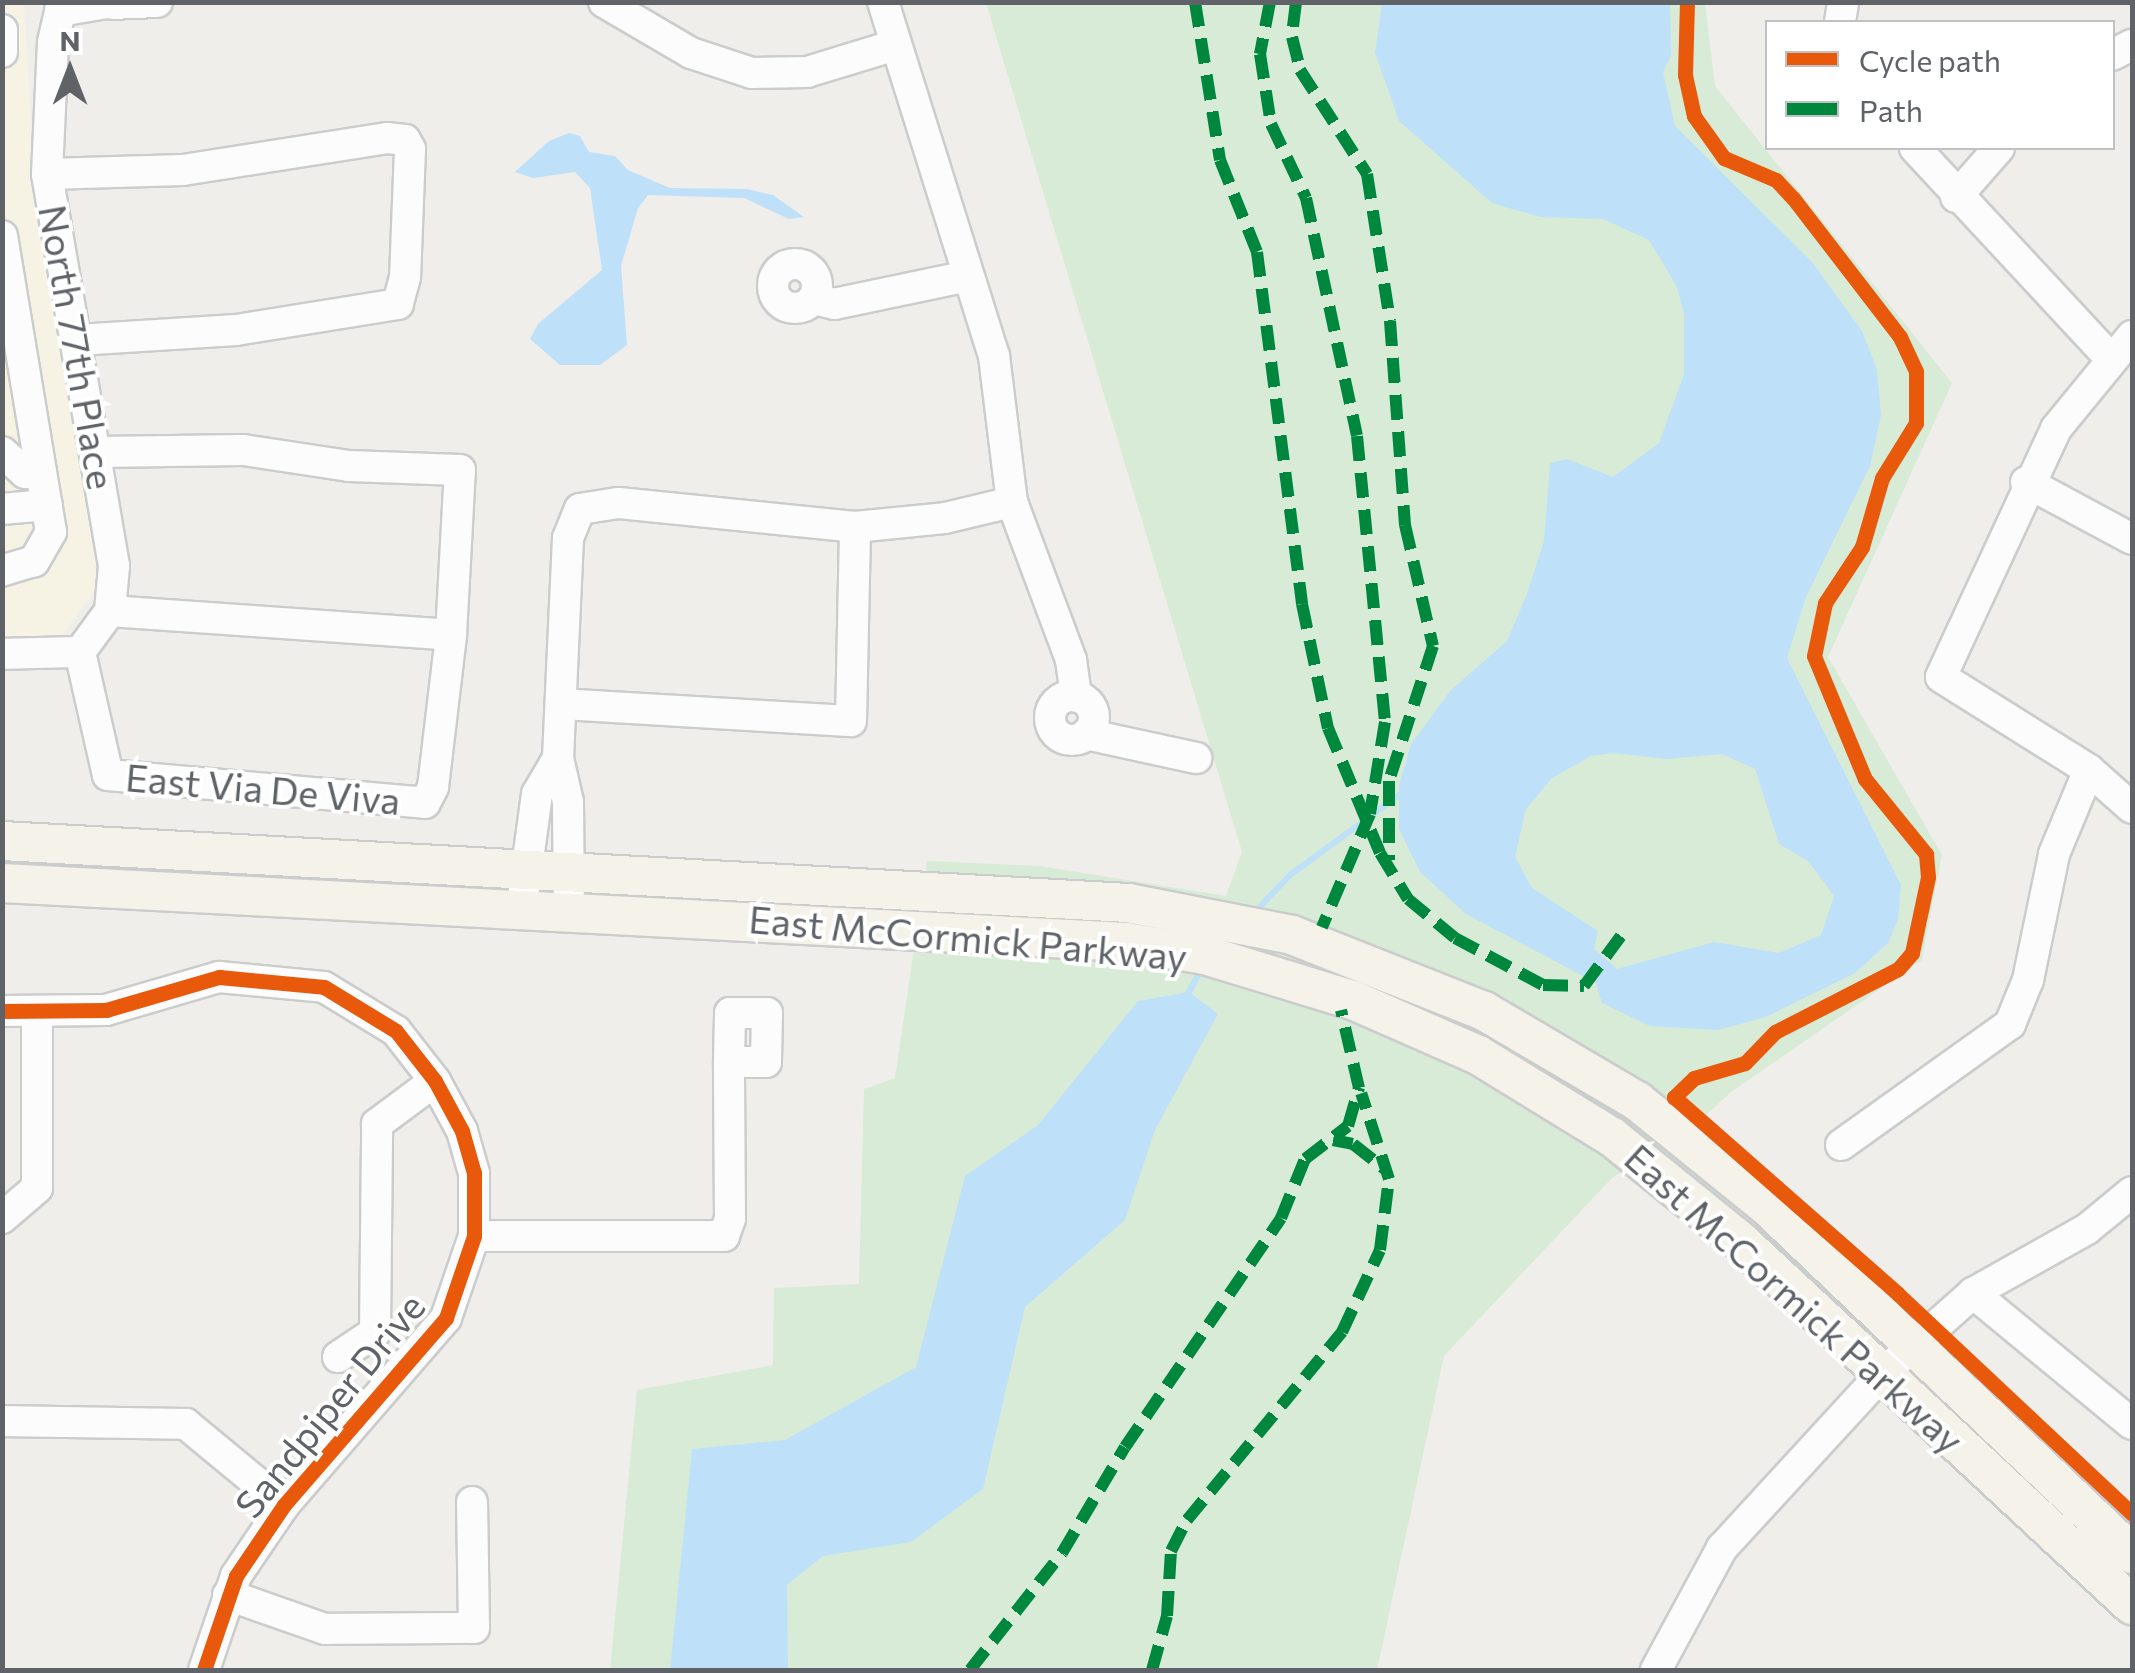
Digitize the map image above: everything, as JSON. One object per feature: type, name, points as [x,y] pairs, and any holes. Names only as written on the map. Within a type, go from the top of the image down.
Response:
[{"type":"main road","name":"East McCormick Parkway","points":[[2,842],[570,868],[1128,903],[1210,915],[1326,947],[1484,1011],[1637,1101],[1768,1208],[2132,1554]]},
{"type":"main road","name":"East McCormick Parkway","points":[[2,884],[569,908],[1126,942],[1205,956],[1355,1000],[1478,1055],[1612,1136],[1738,1239],[2132,1606]]},
{"type":"street","name":"North 77th Place","points":[[110,611],[114,566],[98,452],[47,174],[56,20],[70,7],[157,2]]},
{"type":"street","points":[[604,2],[691,52],[752,73],[806,72],[896,45]]},
{"type":"street","points":[[883,2],[994,356],[1012,502],[1071,660],[1076,696],[1055,704],[1051,724],[1065,738],[1086,734],[1196,758]]},
{"type":"street","points":[[2,30],[2,52]]},
{"type":"street","points":[[47,174],[183,170],[405,140],[411,158],[402,301],[236,330],[78,340]]},
{"type":"street","points":[[1917,150],[1956,197],[2112,359]]},
{"type":"street","points":[[1956,197],[1997,150]]},
{"type":"street","points":[[2,236],[51,532],[44,550],[20,569],[2,571]]},
{"type":"street","points":[[813,298],[836,304],[968,276]]},
{"type":"street","points":[[2132,336],[2056,429],[2026,482],[1941,677],[2089,770],[2132,808]]},
{"type":"street","points":[[2,654],[80,652],[110,611],[451,635],[460,470],[350,466],[243,450],[98,452]]},
{"type":"street","points":[[2,452],[25,473],[41,472]]},
{"type":"street","points":[[2026,482],[2132,539]]},
{"type":"street","points":[[569,908],[568,802],[558,758],[568,538],[580,509],[619,503],[854,527],[945,518],[1012,502]]},
{"type":"street","points":[[2,509],[46,505]]},
{"type":"street","points":[[561,704],[851,721],[854,527]]},
{"type":"street","name":"East Via De Viva","points":[[80,652],[108,775],[424,802],[433,787],[451,635]]},
{"type":"street","points":[[523,907],[537,794],[558,758]]},
{"type":"street","points":[[1841,1145],[2010,1024],[2028,980],[2054,854],[2089,770]]},
{"type":"street","name":"Sandpiper Drive","points":[[2,1011],[106,1010],[219,977],[324,987],[396,1031],[435,1081],[462,1131],[474,1173],[474,1236],[446,1318],[284,1505],[228,1595],[204,1670]]},
{"type":"street","points":[[2,1218],[38,1188],[38,1013]]},
{"type":"street","points":[[474,1236],[724,1236],[730,1219],[729,1062]]},
{"type":"street","points":[[338,1358],[375,1332],[377,1124],[435,1081]]},
{"type":"street","points":[[1656,1670],[1722,1548],[1883,1373],[1973,1293],[2087,1229],[2132,1192]]},
{"type":"street","points":[[1973,1293],[2132,1424]]},
{"type":"street","points":[[2,1422],[186,1424],[284,1505]]},
{"type":"street","points":[[228,1595],[325,1629],[474,1628],[472,1502]]},
{"type":"shaded area","points":[[2,3],[24,3],[34,179],[104,579],[61,636],[3,637]]},
{"type":"green space","points":[[986,3],[1705,3],[1715,86],[1952,383],[1828,657],[1942,855],[1922,960],[1731,1092],[1676,1143],[1613,1177],[1444,1356],[1377,1670],[610,1670],[637,1390],[773,1365],[774,1288],[859,1284],[864,1089],[895,1078],[927,861],[1040,866],[1226,896],[1242,852]]},
{"type":"water","points":[[1382,3],[1670,3],[1671,56],[1663,72],[1675,126],[1812,262],[1862,331],[1877,370],[1881,415],[1870,466],[1806,597],[1787,658],[1901,885],[1898,919],[1888,943],[1855,973],[1766,1017],[1718,1030],[1650,1026],[1602,1003],[1596,983],[1466,914],[1420,872],[1399,829],[1399,785],[1411,744],[1451,690],[1507,641],[1527,594],[1544,541],[1550,463],[1567,459],[1613,477],[1659,443],[1684,374],[1684,314],[1677,287],[1649,240],[1603,219],[1540,217],[1492,203],[1399,121],[1375,53]],"holes":[[[1613,753],[1667,759],[1722,754],[1755,769],[1779,844],[1808,861],[1834,896],[1821,935],[1779,953],[1714,942],[1617,969],[1594,949],[1598,931],[1532,888],[1515,857],[1526,809],[1552,778],[1591,756]]]},
{"type":"water","points":[[569,133],[580,136],[589,152],[615,156],[628,170],[670,188],[747,189],[773,195],[804,217],[789,219],[744,198],[648,195],[638,208],[621,266],[627,345],[600,365],[560,365],[530,339],[538,324],[602,270],[590,188],[575,172],[533,178],[515,172],[549,141]]},
{"type":"water","points":[[1189,992],[1218,1014],[1155,1130],[1125,1220],[1025,1307],[983,1489],[911,1542],[823,1556],[787,1585],[788,1670],[670,1670],[692,1449],[785,1440],[916,1367],[965,1176],[1038,1125],[1138,1001]]},
{"type":"waterway","points":[[1253,914],[1290,875],[1402,793]]},
{"type":"waterway","points":[[1185,999],[1203,966]]},
{"type":"marked path","points":[[1195,2],[1220,160],[1257,252],[1302,604],[1328,728],[1380,853],[1408,899],[1455,938],[1543,985],[1584,986],[1626,929]]},
{"type":"marked path","points":[[1270,2],[1260,54],[1271,124],[1306,198],[1357,436],[1385,722],[1370,814],[1322,927]]},
{"type":"marked path","points":[[1296,2],[1292,37],[1300,70],[1367,174],[1390,321],[1405,525],[1433,646],[1389,781],[1389,860]]},
{"type":"marked path","points":[[970,1670],[1062,1553],[1125,1447],[1281,1218],[1305,1159],[1348,1126],[1359,1088],[1341,1010]]},
{"type":"marked path","points":[[1152,1670],[1167,1616],[1171,1551],[1187,1520],[1342,1332],[1380,1250],[1389,1179],[1361,1093]]},
{"type":"marked path","points":[[1333,1140],[1353,1144],[1386,1170]]},
{"type":"cycle path","points":[[1687,2],[1685,75],[1694,116],[1724,158],[1776,180],[1793,198],[1900,337],[1916,372],[1916,423],[1882,478],[1862,547],[1825,603],[1814,656],[1865,779],[1926,854],[1928,877],[1912,953],[1898,969],[1775,1032],[1745,1063],[1694,1078],[1674,1097],[1898,1294],[2132,1514]]},
{"type":"cycle path","points":[[2,1011],[106,1010],[219,977],[324,987],[396,1031],[435,1081],[462,1131],[474,1173],[474,1236],[446,1318],[284,1505],[236,1576],[204,1670]]}]
